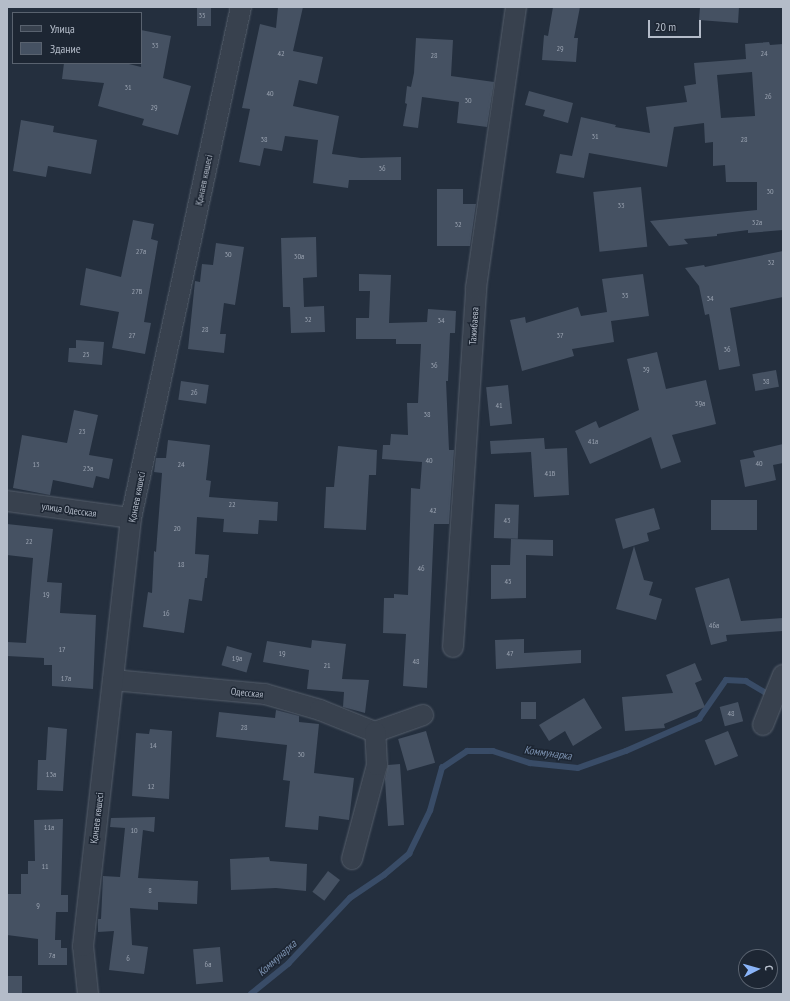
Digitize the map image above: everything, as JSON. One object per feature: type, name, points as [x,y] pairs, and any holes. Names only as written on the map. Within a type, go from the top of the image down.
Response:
[{"type":"street","name":"Қонаев көшесі","points":[[88,994],[83,946],[132,518],[241,7]]},
{"type":"street","name":"Тажибаева","points":[[453,647],[476,288],[516,7]]},
{"type":"street","name":"улица Одесская","points":[[7,501],[132,518]]},
{"type":"street","points":[[763,725],[783,675]]},
{"type":"street","name":"Одесская","points":[[113,680],[265,694],[320,710],[375,732]]},
{"type":"street","points":[[352,859],[377,765],[375,732],[423,715]]},
{"type":"building","points":[[197,7],[211,7],[211,26],[197,26]]},
{"type":"building","points":[[278,7],[303,7],[293,51],[323,57],[317,84],[299,80],[293,106],[339,116],[332,154],[361,158],[401,157],[401,180],[349,180],[348,188],[313,183],[318,140],[285,136],[282,151],[264,148],[260,166],[239,162],[250,109],[242,108],[260,24],[276,28]]},
{"type":"building","points":[[553,7],[580,7],[574,38],[578,38],[576,62],[542,60],[544,35],[548,36]]},
{"type":"building","points":[[700,7],[739,7],[738,23],[699,20]]},
{"type":"building","points":[[142,30],[171,36],[163,78],[191,86],[178,135],[142,125],[144,119],[98,106],[104,83],[62,79],[64,64],[129,64],[141,67]]},
{"type":"building","points":[[416,38],[453,40],[451,76],[494,82],[487,127],[457,123],[459,102],[422,97],[418,128],[403,126],[407,104],[405,103],[407,86],[411,87],[414,73]]},
{"type":"building","points":[[769,42],[770,45],[783,44],[783,230],[748,233],[748,230],[717,234],[717,236],[684,239],[688,244],[669,246],[650,221],[757,210],[757,182],[726,182],[725,165],[713,166],[713,142],[705,143],[704,123],[674,127],[667,167],[589,153],[584,178],[556,173],[560,154],[572,156],[581,117],[616,125],[615,127],[650,133],[646,107],[687,102],[684,86],[696,84],[694,63],[746,59],[745,44]],"holes":[[[752,72],[755,116],[721,118],[717,75]]]},
{"type":"building","points":[[529,91],[573,103],[568,123],[543,116],[545,110],[525,105]]},
{"type":"building","points":[[21,120],[54,126],[53,132],[97,140],[91,174],[48,166],[46,177],[13,171]]},
{"type":"building","points":[[641,187],[647,247],[600,252],[593,192]]},
{"type":"building","points":[[437,189],[463,189],[463,204],[476,204],[470,246],[437,246]]},
{"type":"building","points":[[133,220],[154,224],[151,239],[158,241],[144,322],[151,323],[145,354],[112,348],[119,312],[80,305],[86,268],[121,277]]},
{"type":"building","points":[[316,237],[317,277],[303,278],[304,307],[324,306],[325,332],[291,333],[290,307],[283,307],[281,238]]},
{"type":"building","points":[[216,243],[244,247],[235,305],[224,303],[220,334],[226,334],[224,353],[188,349],[195,281],[200,282],[202,264],[213,265]]},
{"type":"building","points":[[783,251],[783,297],[730,308],[740,366],[719,370],[709,314],[705,315],[699,286],[685,268],[704,265],[705,267]]},
{"type":"building","points":[[359,274],[391,275],[389,323],[427,322],[428,309],[456,311],[455,333],[450,333],[448,381],[446,381],[449,450],[454,450],[449,524],[434,524],[427,688],[403,686],[406,634],[383,633],[384,598],[394,598],[394,594],[408,595],[411,488],[420,489],[422,462],[382,459],[383,445],[390,445],[391,434],[408,435],[407,403],[418,403],[421,344],[396,344],[396,339],[356,339],[356,318],[369,318],[370,291],[359,291]]},
{"type":"building","points":[[643,274],[649,316],[611,321],[614,342],[572,349],[574,356],[522,371],[510,320],[525,317],[526,323],[578,307],[581,316],[607,312],[602,279]]},
{"type":"building","points":[[76,340],[104,342],[102,365],[68,362],[69,348],[76,348]]},
{"type":"building","points":[[657,352],[666,389],[706,380],[716,424],[672,435],[681,462],[661,469],[651,437],[590,464],[575,431],[596,421],[599,428],[639,410],[627,359]]},
{"type":"building","points":[[776,370],[779,387],[755,391],[752,374]]},
{"type":"building","points":[[181,381],[209,385],[206,404],[178,400]]},
{"type":"building","points":[[508,385],[512,424],[490,426],[486,387]]},
{"type":"building","points":[[74,410],[98,415],[89,455],[113,459],[109,479],[96,476],[93,488],[53,480],[50,495],[13,488],[22,435],[67,443]]},
{"type":"building","points":[[544,438],[545,449],[567,448],[569,495],[534,497],[531,452],[491,454],[490,441]]},
{"type":"building","points":[[168,440],[210,445],[206,480],[211,481],[209,497],[278,502],[277,521],[259,520],[258,534],[223,532],[224,519],[197,517],[195,554],[209,555],[207,578],[205,578],[202,601],[189,599],[184,633],[143,627],[148,592],[152,593],[154,551],[156,552],[162,473],[154,472],[156,458],[166,458]]},
{"type":"building","points":[[783,444],[783,463],[773,465],[776,480],[745,487],[740,460],[755,457],[753,451]]},
{"type":"building","points":[[338,446],[377,450],[376,475],[369,475],[366,530],[324,528],[326,487],[334,487]]},
{"type":"building","points":[[711,500],[757,500],[757,530],[711,530]]},
{"type":"building","points":[[495,504],[519,505],[518,539],[494,538]]},
{"type":"building","points":[[654,508],[660,529],[647,533],[649,541],[623,549],[615,519]]},
{"type":"building","points":[[7,524],[53,529],[47,582],[62,583],[60,613],[96,615],[93,689],[52,686],[52,665],[44,665],[44,658],[7,656],[7,642],[26,643],[33,558],[7,555]]},
{"type":"building","points":[[511,539],[553,540],[553,556],[526,555],[526,598],[491,599],[491,565],[510,565]]},
{"type":"building","points":[[634,546],[644,580],[653,582],[649,595],[662,599],[656,620],[616,609]]},
{"type":"building","points":[[729,578],[741,621],[783,618],[783,631],[726,635],[727,641],[711,645],[695,588]]},
{"type":"building","points":[[524,639],[524,653],[581,650],[581,663],[496,669],[495,640]]},
{"type":"building","points":[[312,640],[346,644],[342,679],[369,680],[365,713],[343,707],[344,692],[307,689],[309,670],[263,662],[267,641],[311,648]]},
{"type":"building","points":[[227,646],[252,653],[246,672],[221,665]]},
{"type":"building","points":[[695,663],[702,680],[695,683],[705,707],[664,724],[665,728],[625,731],[622,697],[673,693],[666,675]]},
{"type":"building","points":[[584,698],[602,728],[573,746],[565,731],[549,741],[539,725]]},
{"type":"building","points":[[521,702],[536,702],[536,719],[521,719]]},
{"type":"building","points":[[738,702],[743,721],[725,726],[720,707]]},
{"type":"building","points":[[276,710],[299,716],[299,722],[319,724],[314,773],[354,778],[349,820],[319,816],[318,830],[285,827],[290,781],[283,780],[287,745],[216,737],[219,712],[275,718]]},
{"type":"building","points":[[48,727],[67,729],[63,791],[37,790],[38,760],[46,760]]},
{"type":"building","points":[[150,729],[172,731],[169,799],[132,796],[136,733],[149,734]]},
{"type":"building","points":[[426,731],[435,763],[407,771],[398,739]]},
{"type":"building","points":[[728,731],[738,756],[715,765],[705,740]]},
{"type":"building","points":[[400,764],[404,825],[388,826],[385,779],[388,765]]},
{"type":"building","points":[[155,817],[154,832],[143,830],[138,878],[198,881],[197,904],[158,902],[158,910],[130,908],[132,945],[148,947],[144,974],[109,970],[114,931],[98,932],[98,919],[101,919],[103,876],[120,877],[125,828],[110,827],[111,818]]},
{"type":"building","points":[[63,819],[61,895],[68,895],[68,912],[56,912],[55,940],[61,940],[61,948],[67,948],[67,965],[38,965],[38,939],[7,935],[7,894],[21,894],[21,874],[28,874],[28,861],[35,861],[34,820]]},
{"type":"building","points":[[269,857],[270,861],[307,864],[306,891],[276,888],[231,890],[230,859]]},
{"type":"building","points":[[328,871],[340,880],[324,901],[312,892]]},
{"type":"building","points":[[220,947],[223,982],[196,984],[193,949]]},
{"type":"building","points":[[7,976],[22,976],[22,994],[7,994]]},
{"type":"waterway","name":"Коммунарка","points":[[251,994],[288,964],[350,898],[384,875],[409,854],[430,811],[442,768],[467,751],[493,751],[530,763],[578,768],[626,751],[699,719],[726,680],[746,681],[783,703]]}]
